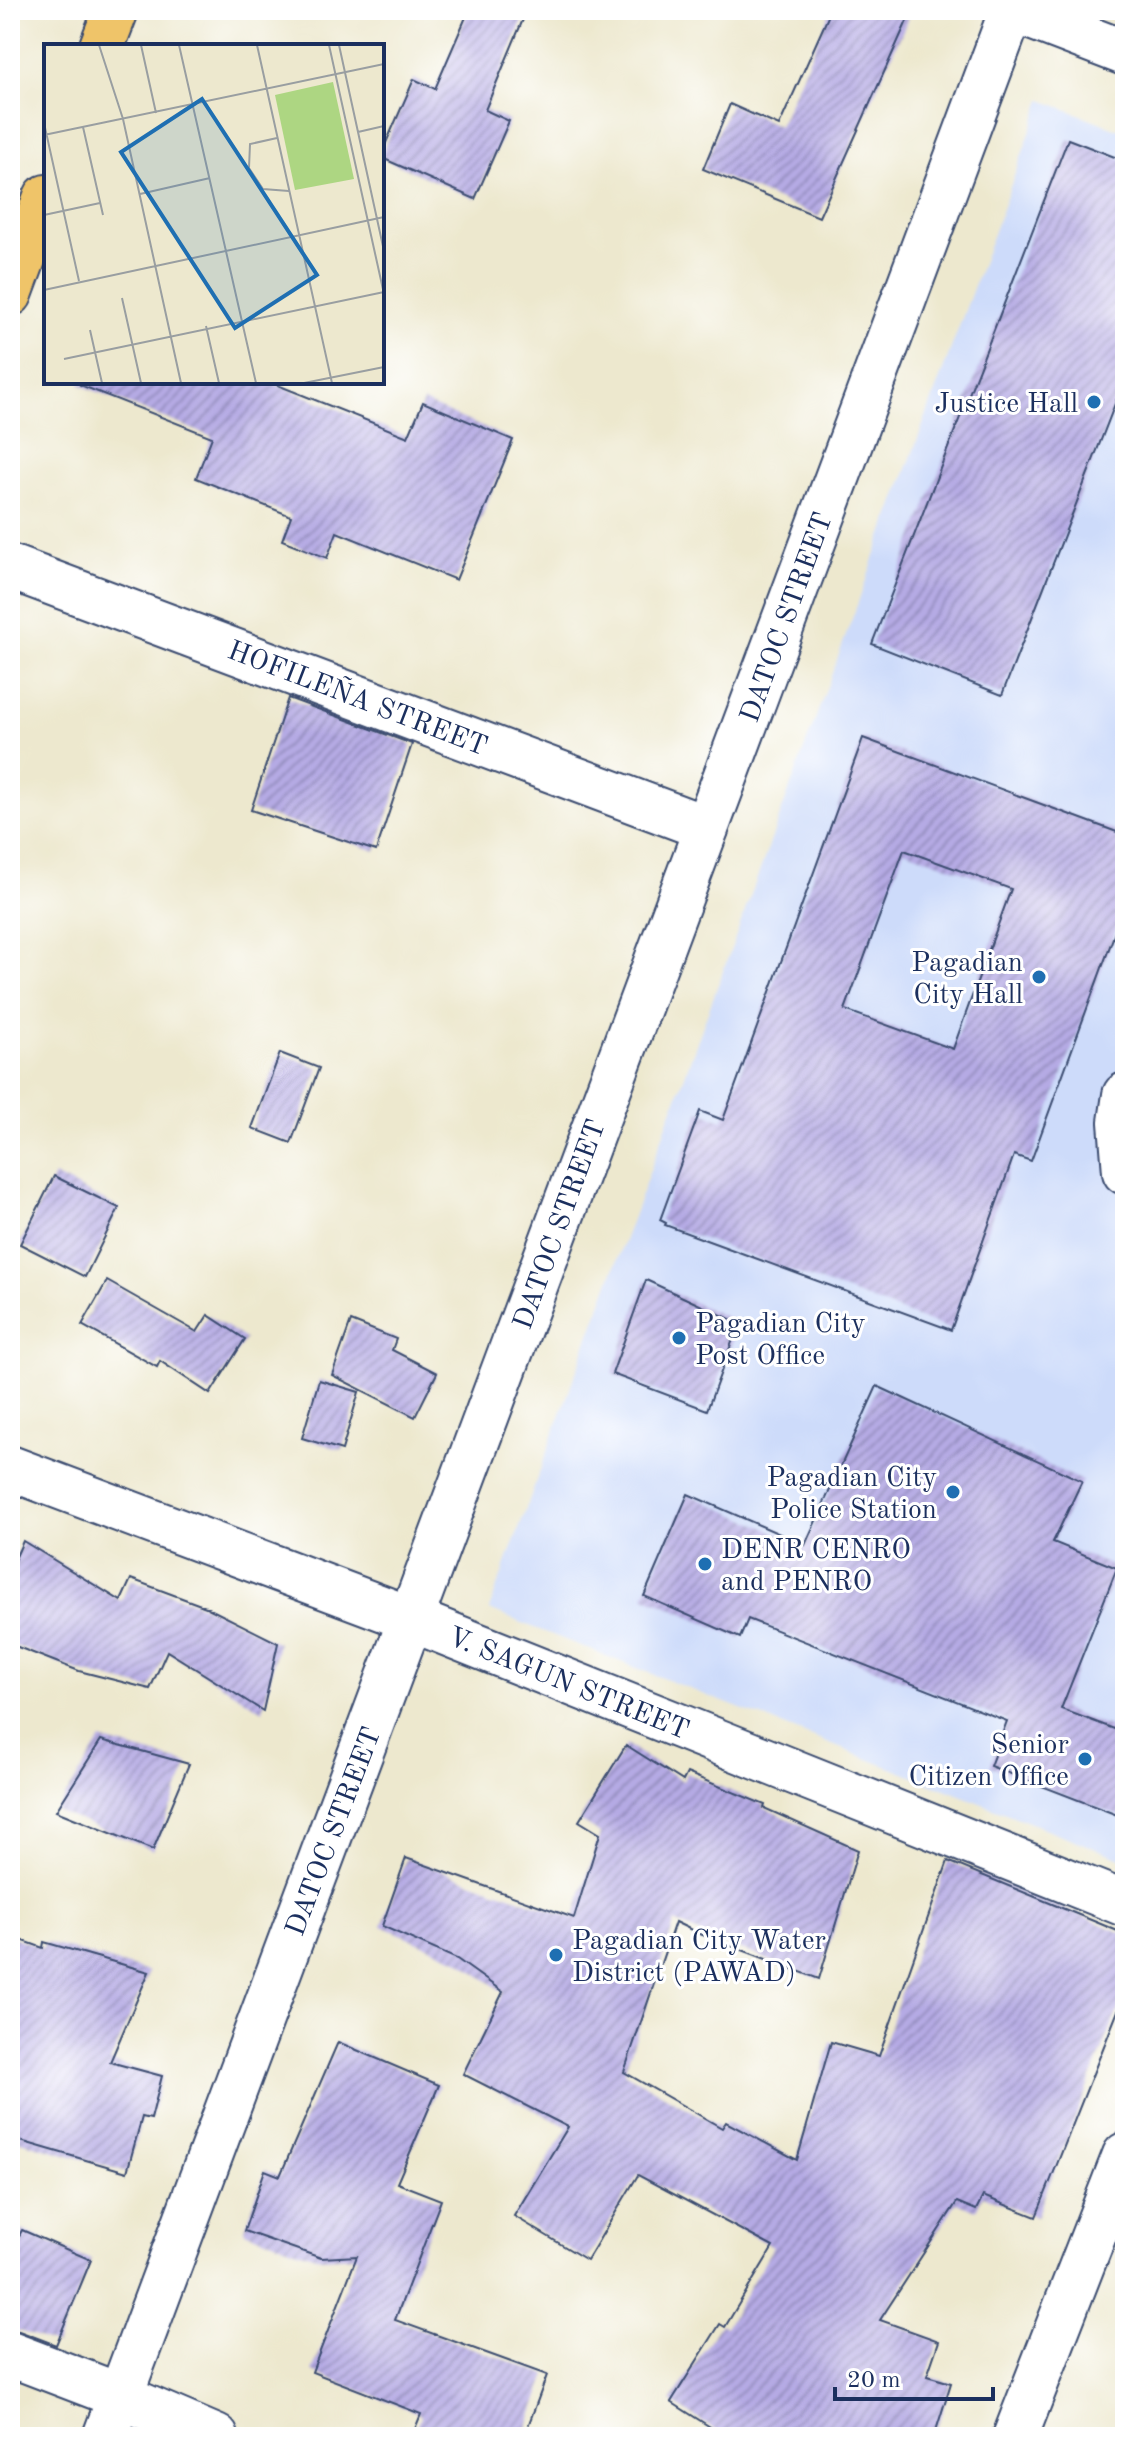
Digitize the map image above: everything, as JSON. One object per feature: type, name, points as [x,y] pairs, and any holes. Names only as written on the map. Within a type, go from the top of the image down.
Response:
[{"type":"main road","points":[[103,44],[116,10]]},
{"type":"main road","points":[[10,294],[44,202]]},
{"type":"street","points":[[1012,10],[1125,53]]},
{"type":"street","name":"DATOC STREET","points":[[105,2437],[1012,10]]},
{"type":"street","name":"HOFILEÑA STREET","points":[[10,567],[706,828]]},
{"type":"street","points":[[1125,1095],[1121,1122],[1125,1172]]},
{"type":"street","name":"V. SAGUN STREET","points":[[10,1468],[411,1619],[1125,1904]]},
{"type":"street","points":[[1015,2437],[1125,2155]]},
{"type":"street","points":[[10,2354],[216,2437]]},
{"type":"shaded area","points":[[1042,100],[1125,132],[1125,1860],[489,1610]]},
{"type":"building","points":[[469,10],[527,10],[485,110],[509,121],[475,199],[384,159],[384,147],[414,79],[435,89]]},
{"type":"building","points":[[831,10],[912,10],[819,217],[703,169],[730,104],[779,126]]},
{"type":"building","points":[[1068,139],[1125,161],[1125,378],[1002,695],[872,644]]},
{"type":"building","points":[[275,384],[408,437],[423,402],[513,440],[456,580],[337,532],[327,558],[282,540],[291,516],[196,478],[212,437],[80,385]]},
{"type":"building","points":[[288,698],[412,744],[376,851],[251,810]]},
{"type":"building","points":[[863,738],[1125,835],[1125,905],[1031,1161],[1014,1155],[951,1330],[665,1225],[660,1220],[700,1111],[723,1120]],"holes":[[[904,850],[1011,889],[953,1049],[845,1010]]]},
{"type":"building","points":[[280,1053],[319,1068],[291,1143],[252,1128]]},
{"type":"building","points":[[54,1176],[119,1208],[85,1277],[20,1244]]},
{"type":"building","name":"Pagadian City Post Office","points":[[646,1280],[739,1323],[707,1410],[612,1374]]},
{"type":"building","points":[[107,1281],[197,1332],[208,1315],[245,1339],[210,1394],[160,1361],[157,1367],[82,1325]]},
{"type":"building","points":[[351,1321],[396,1339],[392,1350],[437,1373],[415,1417],[332,1375]]},
{"type":"building","points":[[319,1380],[359,1392],[342,1450],[302,1438]]},
{"type":"building","points":[[877,1386],[1082,1481],[1053,1542],[1117,1568],[1061,1709],[1125,1733],[1125,1818],[990,1766],[1007,1721],[748,1619],[740,1638],[644,1596],[688,1494],[805,1545]]},
{"type":"building","points":[[23,1541],[121,1601],[131,1579],[206,1607],[278,1643],[263,1711],[167,1651],[150,1689],[79,1671],[10,1644],[10,1570]]},
{"type":"building","points":[[101,1740],[189,1764],[153,1850],[56,1811]]},
{"type":"building","points":[[626,1745],[683,1781],[687,1773],[765,1805],[764,1808],[858,1850],[819,1979],[675,1922],[624,2072],[722,2128],[726,2122],[797,2160],[831,2042],[879,2056],[948,1861],[1125,1934],[1125,1993],[1036,2217],[983,2196],[976,2210],[957,2202],[880,2320],[939,2341],[927,2376],[951,2383],[934,2437],[726,2437],[671,2402],[720,2324],[725,2327],[773,2247],[638,2175],[587,2260],[514,2216],[568,2127],[463,2074],[503,1992],[457,1959],[382,1926],[406,1858],[574,1918],[600,1834],[579,1821]]},
{"type":"building","points":[[10,1936],[43,1948],[44,1942],[149,1972],[110,2062],[162,2076],[151,2119],[142,2117],[127,2172],[10,2138]]},
{"type":"building","points":[[338,2042],[439,2085],[397,2183],[441,2200],[395,2320],[547,2375],[524,2437],[439,2437],[415,2429],[421,2414],[312,2372],[357,2256],[321,2258],[244,2231],[265,2170],[280,2176]]},
{"type":"building","points":[[22,2230],[91,2260],[56,2345],[10,2330],[10,2253]]},
{"type":"place","name":"Justice Hall","points":[[1094,402]]},
{"type":"place","name":"Pagadian City Hall","points":[[1039,977]]},
{"type":"place","name":"Pagadian City Post Office","points":[[679,1338]]},
{"type":"place","name":"Pagadian City Police Station","points":[[953,1492]]},
{"type":"place","name":"DENR CENRO and PENRO","points":[[705,1564]]},
{"type":"place","name":"Senior Citizen Office","points":[[1085,1759]]},
{"type":"place","name":"Pagadian City Water District (PAWAD)","points":[[556,1955]]}]
